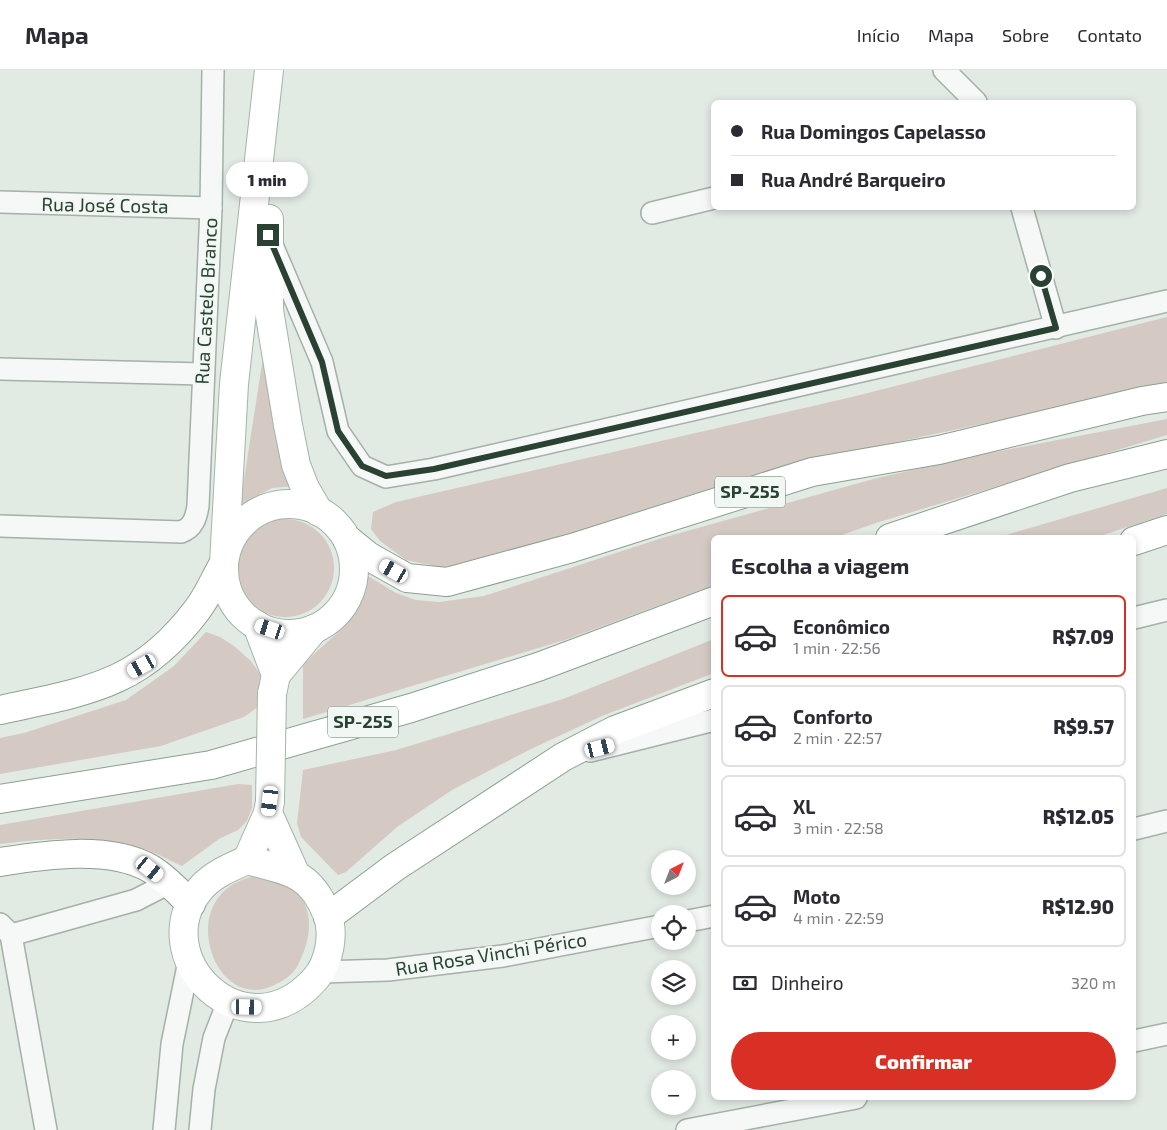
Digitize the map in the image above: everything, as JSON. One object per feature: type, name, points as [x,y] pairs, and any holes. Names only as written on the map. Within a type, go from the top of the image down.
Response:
[{"type":"main road","points":[[0,710],[96,688],[142,666],[165,646],[199,608],[224,563],[235,531],[250,516],[270,506],[292,503],[314,508],[341,528],[347,538],[354,559],[353,580],[346,601],[332,618],[314,629],[299,633],[282,633],[257,625],[238,609],[229,593],[224,563],[234,384],[269,70]]},
{"type":"main road","points":[[286,70],[268,235],[269,310],[296,465],[305,488],[319,512]]},
{"type":"main road","name":"SP-255","points":[[347,538],[368,556],[407,578],[447,582],[572,548],[812,472],[939,450],[1142,401],[1167,397]]},
{"type":"main road","points":[[899,535],[1070,478],[1167,454]]},
{"type":"main road","points":[[1136,540],[1167,530]]},
{"type":"main road","name":"SP-255","points":[[0,799],[211,766],[411,708],[538,667],[711,602]]},
{"type":"main road","points":[[247,860],[269,807],[274,684],[257,625]]},
{"type":"main road","points":[[274,684],[314,629]]},
{"type":"main road","points":[[328,917],[395,867],[563,757],[615,730],[711,694]]},
{"type":"main road","points":[[269,807],[295,873]]},
{"type":"main road","points":[[0,862],[62,854],[100,855],[130,861],[150,869],[169,883],[191,904]]},
{"type":"main road","points":[[247,860],[295,873],[310,884],[321,900],[328,917],[330,945],[321,972],[303,993],[286,1003],[267,1008],[247,1007],[228,1002],[204,985],[189,961],[185,942],[186,923],[191,904],[202,888],[216,875],[247,860]]},
{"type":"street","name":"Rua Castelo Branco","points":[[0,526],[170,533],[187,530],[196,517],[211,208],[213,70]]},
{"type":"street","points":[[944,70],[974,100]]},
{"type":"street","points":[[652,213],[711,199]]},
{"type":"street","name":"Rua José Costa","points":[[0,202],[211,208]]},
{"type":"street","points":[[1023,210],[1056,328]]},
{"type":"street","points":[[268,235],[322,362],[338,431],[362,466],[386,476],[444,467],[1167,301]]},
{"type":"street","points":[[0,369],[203,374]]},
{"type":"street","points":[[1136,618],[1167,610]]},
{"type":"street","points":[[563,757],[711,721]]},
{"type":"street","points":[[1136,829],[1167,821]]},
{"type":"street","points":[[46,1130],[6,930],[136,900],[169,883]]},
{"type":"street","points":[[696,919],[711,917]]},
{"type":"street","name":"Rua Rosa Vinchi Périco","points":[[321,972],[388,970],[503,956],[651,928]]},
{"type":"street","points":[[164,1130],[172,1044],[189,961]]},
{"type":"street","points":[[200,1130],[204,1089],[214,1038],[228,1002]]},
{"type":"street","points":[[1136,1041],[1167,1034]]},
{"type":"street","points":[[687,1130],[845,1100]]},
{"type":"shaded area","points":[[1167,317],[1167,392],[996,421],[855,451],[595,530],[444,568],[406,560],[380,541],[371,529],[373,512],[396,502],[856,396]]},
{"type":"shaded area","points":[[264,351],[296,486],[272,488],[240,505]]},
{"type":"shaded area","points":[[1167,419],[1167,435],[842,535],[711,535],[711,586],[565,640],[303,719],[303,665],[353,616],[365,591],[368,576],[396,593],[416,600],[439,602],[484,596],[662,538],[877,478],[984,454]]},
{"type":"shaded area","points":[[1167,488],[1167,514],[1103,535],[1006,535]]},
{"type":"shaded area","points":[[285,519],[304,523],[320,533],[330,549],[334,568],[330,587],[320,603],[304,613],[285,617],[266,613],[250,603],[240,587],[236,568],[240,549],[250,533],[266,523]]},
{"type":"shaded area","points":[[206,632],[220,637],[234,646],[251,661],[260,674],[261,696],[258,707],[244,717],[161,746],[0,774],[0,738],[24,733],[126,700],[174,666]]},
{"type":"shaded area","points":[[711,640],[711,674],[602,716],[531,749],[452,790],[397,827],[346,872],[338,875],[301,837],[297,823],[303,770],[396,750],[563,699]]},
{"type":"shaded area","points":[[238,784],[252,785],[252,808],[247,821],[238,830],[219,839],[182,866],[156,853],[111,841],[55,839],[0,844],[0,825]]},
{"type":"shaded area","points":[[265,875],[285,883],[297,892],[307,911],[309,932],[303,954],[296,969],[290,975],[272,986],[250,990],[231,981],[217,965],[209,944],[209,921],[217,899],[235,883]]},
{"type":"route","points":[[268,235],[322,362],[338,431],[362,466],[386,476],[434,469],[1056,328],[1041,276]]}]
